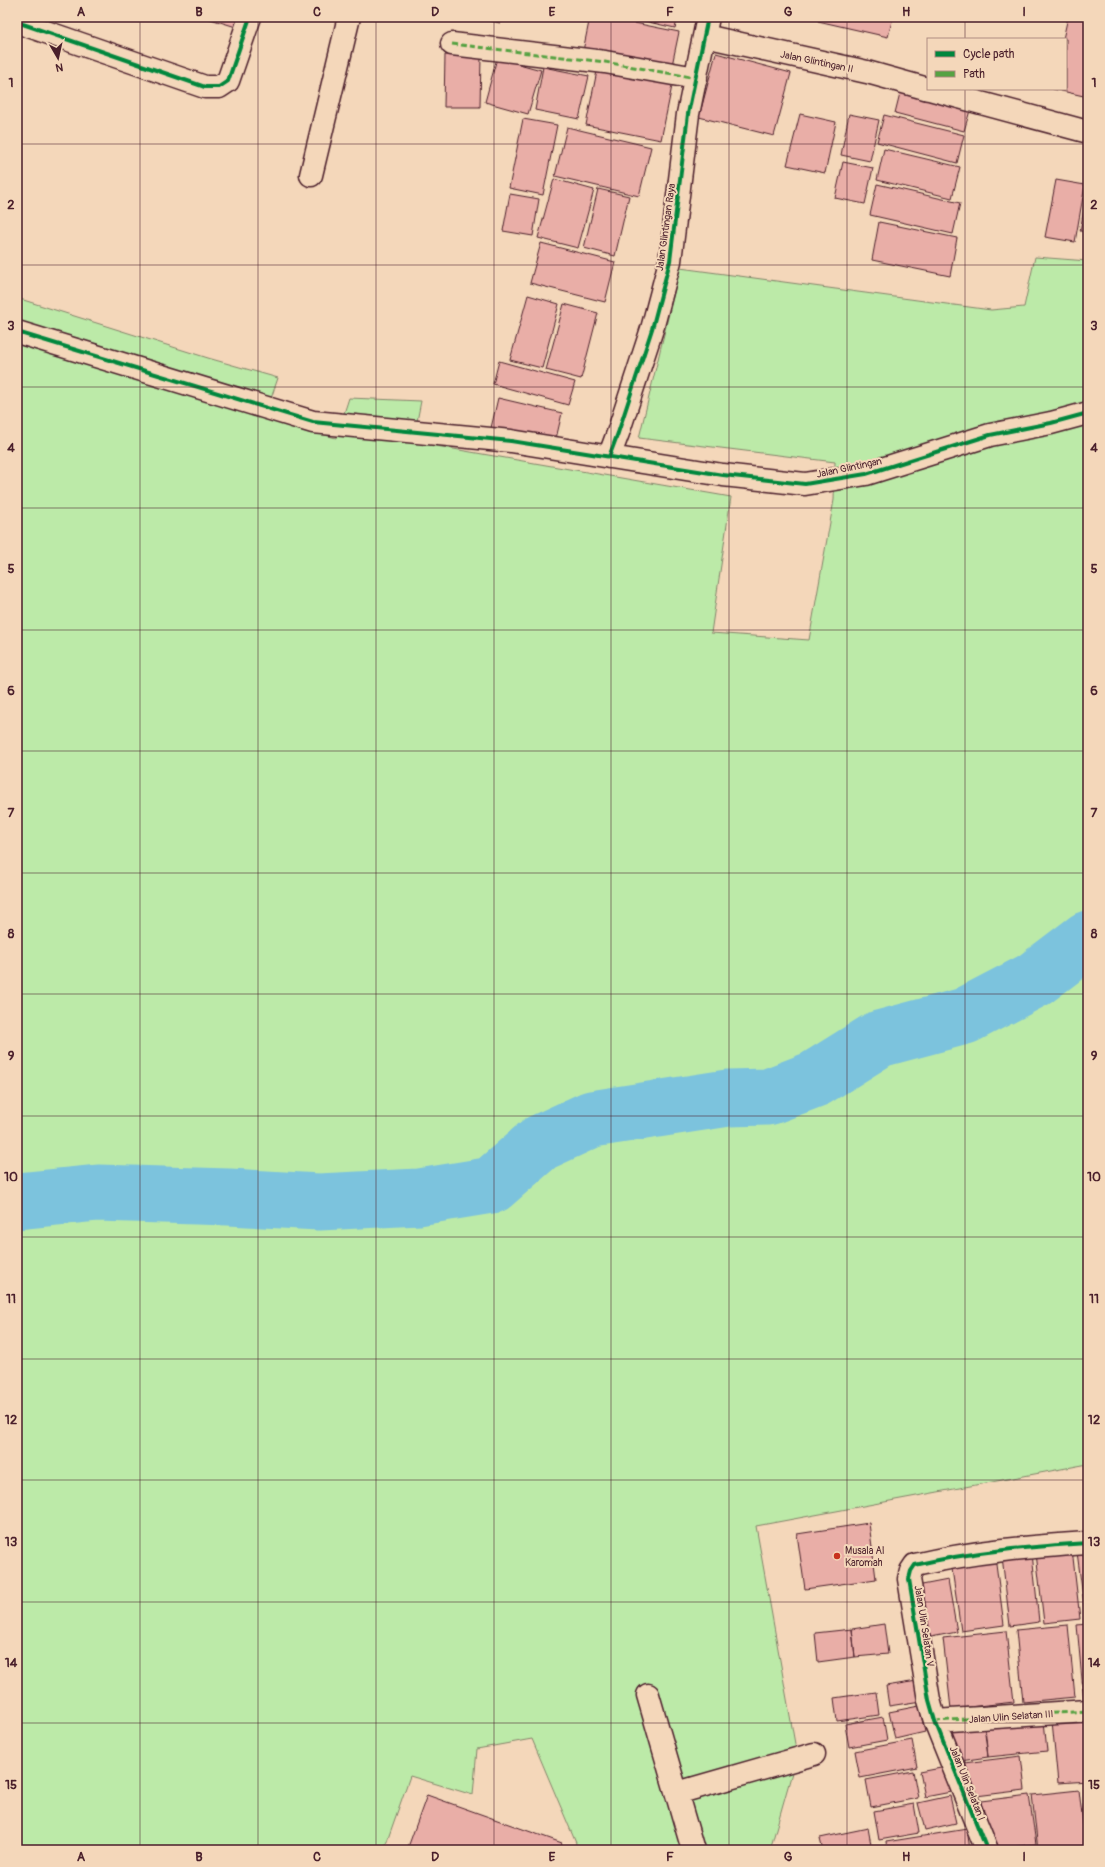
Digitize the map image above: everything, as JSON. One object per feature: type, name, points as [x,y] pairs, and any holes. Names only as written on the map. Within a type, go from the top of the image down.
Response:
[{"type":"street","points":[[17,22],[205,87],[219,87],[228,81],[250,17]]},
{"type":"street","points":[[311,175],[349,17]]},
{"type":"street","name":"Jalan Glintingan Raya","points":[[609,457],[652,329],[670,260],[688,114],[706,27]]},
{"type":"street","name":"Jalan Glintingan II","points":[[706,27],[927,88]]},
{"type":"street","points":[[452,44],[605,62],[696,78]]},
{"type":"street","name":"Jalan Glintingan II","points":[[933,90],[1088,132]]},
{"type":"street","name":"Jalan Glintingan","points":[[17,332],[312,422],[511,441],[723,476],[805,484],[866,474],[990,435],[1051,423],[1088,413]]},
{"type":"street","name":"Jalan Ulin Selatan V","points":[[935,1721],[929,1700],[909,1579],[911,1571],[915,1565],[954,1556],[1012,1548],[1088,1543]]},
{"type":"street","points":[[648,1694],[693,1850]]},
{"type":"street","name":"Jalan Ulin Selatan III","points":[[935,1721],[1088,1711]]},
{"type":"street","name":"Jalan Ulin Selatan I","points":[[935,1721],[987,1850]]},
{"type":"street","points":[[677,1793],[814,1754]]},
{"type":"green space","points":[[1035,257],[1088,261],[1088,1464],[756,1526],[797,1755],[770,1850],[574,1850],[576,1843],[532,1739],[477,1749],[473,1795],[410,1776],[385,1850],[17,1850],[17,298],[208,358],[278,378],[264,419],[336,438],[349,398],[421,401],[413,442],[731,497],[711,633],[809,640],[834,500],[835,462],[639,438],[680,268],[991,310],[1024,307]]},
{"type":"building","points":[[204,17],[239,17],[236,27]]},
{"type":"building","points":[[473,17],[501,17],[500,23]]},
{"type":"building","points":[[590,17],[605,17],[679,32],[671,70],[583,51]]},
{"type":"building","points":[[626,17],[678,17],[675,28]]},
{"type":"building","points":[[819,17],[893,17],[888,37],[818,21]]},
{"type":"building","points":[[1068,17],[1088,17],[1088,97],[1057,90],[1067,90],[1067,38],[1063,38]]},
{"type":"building","points":[[716,53],[791,73],[774,136],[699,117]]},
{"type":"building","points":[[445,55],[481,56],[480,107],[444,107]]},
{"type":"building","points":[[497,58],[541,70],[528,114],[485,102]]},
{"type":"building","points":[[598,66],[673,81],[661,140],[586,125]]},
{"type":"building","points":[[543,67],[589,76],[579,119],[535,110]]},
{"type":"building","points":[[901,89],[971,107],[964,131],[895,113]]},
{"type":"building","points":[[800,114],[836,122],[825,173],[787,165]]},
{"type":"building","points":[[849,114],[879,120],[870,161],[841,155]]},
{"type":"building","points":[[884,115],[964,135],[957,163],[877,142]]},
{"type":"building","points":[[523,119],[557,125],[543,195],[509,188]]},
{"type":"building","points":[[567,127],[651,147],[639,196],[555,176]]},
{"type":"building","points":[[884,149],[960,167],[952,198],[877,180]]},
{"type":"building","points":[[843,162],[873,168],[865,204],[835,198]]},
{"type":"building","points":[[554,179],[594,190],[578,248],[538,238]]},
{"type":"building","points":[[1056,180],[1085,185],[1075,242],[1045,237]]},
{"type":"building","points":[[877,184],[960,203],[953,234],[870,215]]},
{"type":"building","points":[[1088,186],[1088,232],[1080,231]]},
{"type":"building","points":[[598,189],[629,196],[615,256],[584,248]]},
{"type":"building","points":[[510,194],[539,199],[533,236],[503,231]]},
{"type":"building","points":[[879,222],[957,238],[950,276],[872,260]]},
{"type":"building","points":[[541,243],[615,262],[605,302],[530,283]]},
{"type":"building","points":[[528,295],[559,304],[542,368],[510,360]]},
{"type":"building","points":[[564,304],[598,313],[581,379],[546,370]]},
{"type":"building","points":[[499,361],[575,382],[568,405],[493,384]]},
{"type":"building","points":[[498,398],[562,413],[555,443],[491,428]]},
{"type":"building","name":"Musala Al Karomah","points":[[869,1523],[876,1579],[805,1589],[797,1534]]},
{"type":"building","points":[[1072,1549],[1080,1619],[1044,1623],[1036,1553]]},
{"type":"building","points":[[1088,1550],[1088,1620],[1086,1620],[1077,1552]]},
{"type":"building","points":[[1032,1553],[1039,1622],[1010,1626],[1002,1556]]},
{"type":"building","points":[[995,1556],[1004,1625],[961,1631],[951,1562]]},
{"type":"building","points":[[948,1580],[957,1632],[926,1638],[917,1586]]},
{"type":"building","points":[[884,1624],[888,1654],[855,1657],[852,1629]]},
{"type":"building","points":[[1088,1624],[1088,1701],[1084,1702],[1077,1625]]},
{"type":"building","points":[[1068,1625],[1075,1697],[1023,1702],[1016,1630]]},
{"type":"building","points":[[852,1629],[855,1657],[818,1662],[815,1633]]},
{"type":"building","points":[[1006,1631],[1014,1702],[951,1709],[943,1638]]},
{"type":"building","points":[[917,1681],[921,1701],[889,1706],[886,1686]]},
{"type":"building","points":[[876,1692],[879,1715],[837,1721],[834,1698]]},
{"type":"building","points":[[919,1706],[925,1732],[895,1739],[889,1712]]},
{"type":"building","points":[[883,1717],[887,1740],[849,1747],[845,1724]]},
{"type":"building","points":[[1088,1717],[1088,1781],[1058,1783],[1052,1721]]},
{"type":"building","points":[[1044,1721],[1047,1751],[988,1757],[985,1727]]},
{"type":"building","points":[[984,1725],[988,1757],[953,1762],[948,1730]]},
{"type":"building","points":[[912,1740],[917,1767],[860,1778],[855,1751]]},
{"type":"building","points":[[1021,1756],[1025,1790],[968,1797],[964,1763]]},
{"type":"building","points":[[946,1767],[951,1792],[925,1797],[920,1772]]},
{"type":"building","points":[[913,1771],[918,1798],[871,1807],[866,1780]]},
{"type":"building","points":[[1079,1790],[1086,1850],[1038,1850],[1032,1795]]},
{"type":"building","points":[[427,1795],[562,1843],[560,1850],[407,1850]]},
{"type":"building","points":[[1029,1795],[1036,1844],[988,1850],[981,1801]]},
{"type":"building","points":[[950,1796],[956,1823],[925,1830],[918,1803]]},
{"type":"building","points":[[914,1804],[919,1833],[879,1840],[874,1811]]},
{"type":"building","points":[[868,1828],[872,1850],[823,1850],[820,1838]]},
{"type":"building","points":[[967,1829],[970,1850],[887,1850],[886,1842]]},
{"type":"waterway","points":[[17,1201],[98,1193],[229,1197],[319,1202],[419,1197],[492,1185],[540,1143],[592,1119],[728,1098],[768,1097],[815,1079],[879,1039],[965,1016],[1034,980],[1088,939]]},
{"type":"marked path","points":[[452,44],[605,62],[696,78]]},
{"type":"marked path","points":[[935,1721],[1088,1711]]},
{"type":"cycle path","points":[[17,22],[205,87],[219,87],[228,81],[250,17]]},
{"type":"cycle path","points":[[609,457],[652,329],[670,261],[688,114],[708,17]]},
{"type":"cycle path","points":[[17,332],[313,422],[511,441],[723,475],[805,484],[866,474],[990,435],[1051,423],[1088,413]]},
{"type":"cycle path","points":[[987,1850],[935,1721],[929,1700],[909,1579],[911,1571],[915,1565],[959,1556],[1023,1548],[1088,1543]]},
{"type":"place","name":"Musala Al Karomah","points":[[837,1556]]}]
